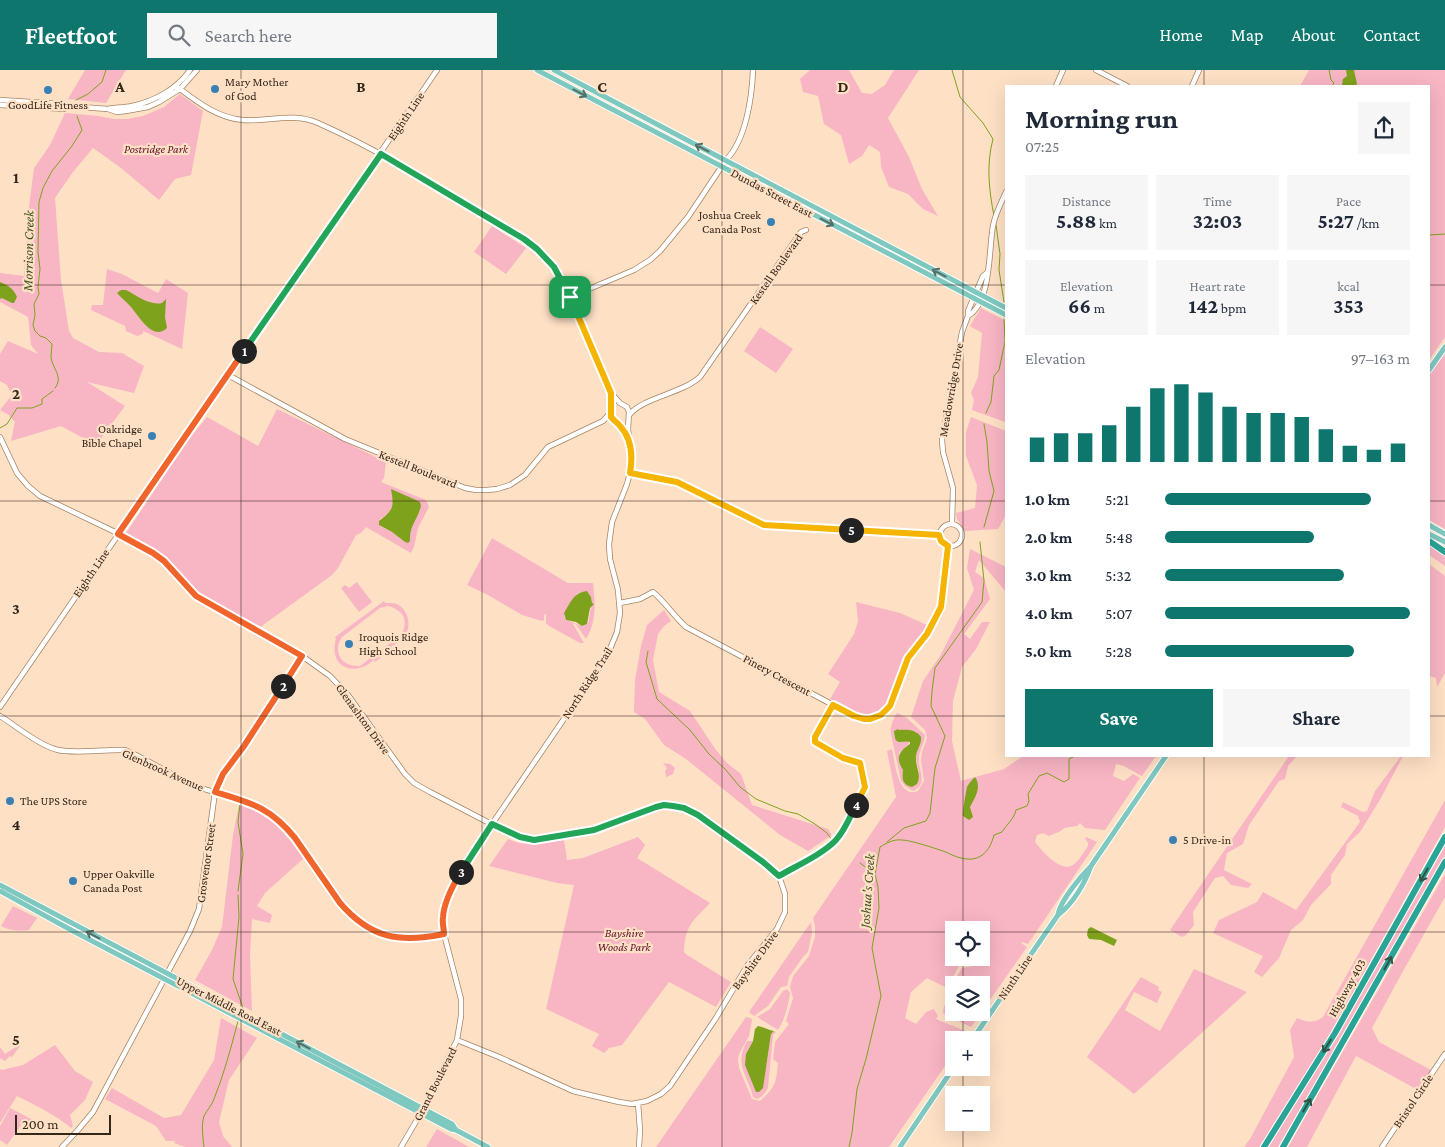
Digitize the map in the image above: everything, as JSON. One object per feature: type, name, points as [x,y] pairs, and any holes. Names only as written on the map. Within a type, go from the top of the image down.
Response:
[{"type":"highway","points":[[1430,541],[1445,552]]},
{"type":"highway","name":"Highway 403","points":[[1264,1147],[1335,1033],[1445,837]]},
{"type":"highway","name":"Highway 403","points":[[1283,1147],[1445,862]]},
{"type":"main road","name":"Dundas Street East","points":[[537,70],[978,297],[1005,308]]},
{"type":"main road","name":"Dundas Street East","points":[[554,70],[726,160],[978,297],[1005,314]]},
{"type":"main road","points":[[1430,368],[1445,346]]},
{"type":"main road","points":[[1430,526],[1445,534]]},
{"type":"main road","points":[[1430,534],[1445,542]]},
{"type":"main road","name":"Ninth Line","points":[[978,1031],[1058,915],[1060,907],[1083,874],[1091,866],[1165,757]]},
{"type":"main road","name":"Upper Middle Road East","points":[[0,885],[166,976]]},
{"type":"main road","name":"Upper Middle Road East","points":[[0,890],[71,930],[236,1009],[422,1111],[452,1124],[456,1130],[488,1147]]},
{"type":"main road","points":[[900,1147],[948,1076]]},
{"type":"street","points":[[178,88],[190,70]]},
{"type":"street","points":[[0,100],[108,109],[130,106],[148,101],[178,88],[197,70]]},
{"type":"street","name":"Eighth Line","points":[[0,707],[437,70]]},
{"type":"street","points":[[570,297],[634,270],[650,260],[660,251],[688,217],[731,155],[744,127],[752,95],[753,70]]},
{"type":"street","points":[[1056,85],[1063,70]]},
{"type":"street","points":[[1096,70],[1125,85]]},
{"type":"street","points":[[1192,85],[1199,70]]},
{"type":"street","points":[[178,88],[210,110],[223,116],[244,120],[286,117],[311,120],[381,154],[524,239],[537,249],[554,267],[570,297],[611,393],[628,410],[629,416],[626,421],[616,422]]},
{"type":"street","points":[[0,105],[64,109],[68,106]]},
{"type":"street","name":"Meadowridge Drive","points":[[952,523],[953,487],[942,443],[960,342],[968,311],[988,279],[994,223],[1005,195]]},
{"type":"street","name":"Kestell Boulevard","points":[[629,416],[638,407],[692,384],[700,377],[801,232],[806,230]]},
{"type":"street","name":"Kestell Boulevard","points":[[228,375],[345,439],[464,488],[476,490],[497,489],[510,485],[525,475],[548,448],[603,421],[611,411]]},
{"type":"street","points":[[611,393],[611,417],[629,437]]},
{"type":"street","points":[[611,411],[616,405],[623,405]]},
{"type":"street","name":"Kestell Boulevard","points":[[623,405],[638,407]]},
{"type":"street","name":"North Ridge Trail","points":[[492,824],[607,656],[617,632],[620,602],[610,559],[609,544],[612,522],[630,473],[629,416]]},
{"type":"street","name":"Kestell Boulevard","points":[[603,421],[616,422]]},
{"type":"street","name":"Glenashton Drive","points":[[0,437],[17,472],[40,496],[153,553],[164,561],[196,596],[321,668],[340,685],[396,763],[414,783],[492,824]]},
{"type":"street","points":[[630,473],[677,482],[768,526],[939,535]]},
{"type":"street","points":[[952,523],[960,528],[962,535],[958,543],[948,546],[941,541],[939,535],[942,528],[952,523]]},
{"type":"street","name":"Pinery Crescent","points":[[620,602],[640,600],[653,592],[666,603],[686,626],[854,716],[870,719],[881,715],[890,706],[908,658],[927,634],[941,607],[948,546]]},
{"type":"street","name":"Grosvenor Street","points":[[62,1147],[93,1112],[190,931],[200,909],[215,792],[223,774],[244,746],[302,656]]},
{"type":"street","points":[[492,824],[520,837],[534,840],[594,830],[656,807],[664,805],[673,806],[684,808],[698,815],[763,862],[779,876],[835,841],[841,834],[864,789],[860,763],[843,758],[815,742],[815,737],[833,705]]},
{"type":"street","name":"Glenbrook Avenue","points":[[0,716],[47,746],[57,750],[124,750],[197,787],[244,800],[261,807],[280,822],[295,838],[340,903],[356,920],[384,935],[402,939],[444,934]]},
{"type":"street","name":"Grand Boulevard","points":[[401,1147],[422,1111],[457,1040],[461,1016],[460,999],[444,934],[442,918],[446,902],[455,882],[492,824]]},
{"type":"street","name":"Bayshire Drive","points":[[457,1040],[573,1091],[619,1102],[638,1103],[654,1098],[670,1086],[716,1018],[747,966],[783,919],[786,903],[784,888],[779,876]]},
{"type":"street","name":"Bristol Circle","points":[[1382,1147],[1445,1054]]},
{"type":"street","points":[[638,1103],[639,1147]]},
{"type":"green space","points":[[85,70],[126,70],[106,103],[68,99]]},
{"type":"green space","points":[[810,70],[849,70],[862,93],[872,94],[885,85],[894,70],[919,70],[888,118],[909,157],[922,189],[938,216],[923,209],[908,194],[889,187],[881,167],[880,152],[869,145],[862,156],[849,164],[841,135],[824,124],[818,96],[803,92],[800,79]]},
{"type":"green space","points":[[1309,70],[1445,70],[1445,337],[1430,359],[1430,85],[1301,85]]},
{"type":"green space","name":"Postridge Park","points":[[180,94],[203,111],[191,175],[175,179],[159,200],[121,168],[93,148],[55,198],[61,280],[69,331],[73,338],[99,352],[122,353],[144,366],[134,393],[87,382],[125,406],[96,445],[61,426],[11,441],[15,422],[9,415],[0,410],[12,395],[7,385],[0,381],[0,354],[8,341],[38,354],[31,345],[28,317],[0,302],[0,273],[24,276],[28,214],[34,168],[50,145],[65,113],[127,119],[143,116],[164,107]]},
{"type":"green space","points":[[492,226],[526,248],[506,274],[474,252]]},
{"type":"green space","points":[[107,269],[122,274],[158,293],[166,279],[188,293],[182,349],[143,331],[143,334],[137,336],[126,331],[125,326],[91,310],[92,305],[103,305]]},
{"type":"green space","points":[[981,308],[1005,320],[1005,422],[972,410],[974,400],[971,393],[978,377],[982,333],[970,326]]},
{"type":"green space","points":[[760,327],[793,349],[776,373],[744,351]]},
{"type":"green space","points":[[1445,351],[1445,529],[1430,521],[1430,373]]},
{"type":"green space","points":[[277,409],[386,462],[384,478],[381,482],[426,500],[429,507],[418,528],[411,553],[366,527],[361,533],[356,535],[338,568],[332,575],[259,628],[243,621],[197,594],[163,554],[125,535],[185,444],[207,417],[258,446]],"holes":[[[393,500],[420,510],[411,529],[410,541],[405,542],[380,526],[380,519],[390,511]]]},
{"type":"green space","points":[[971,417],[1005,431],[1005,517],[998,529],[965,531],[957,519],[956,513],[975,508],[977,485],[966,456],[966,432]]},
{"type":"green space","points":[[492,538],[568,583],[593,583],[594,619],[586,639],[575,623],[573,624],[584,643],[580,643],[549,626],[546,623],[546,614],[542,621],[522,615],[467,585]],"holes":[[[588,592],[592,603],[588,623],[583,626],[566,620],[564,616],[577,594]]]},
{"type":"green space","points":[[1430,544],[1445,553],[1445,566],[1430,556]]},
{"type":"green space","points":[[970,549],[1005,566],[1005,591],[979,560],[975,572],[984,578],[990,599],[964,634],[970,639],[982,622],[990,622],[976,649],[962,667],[953,701],[952,741],[961,781],[1004,769],[1022,757],[1155,757],[1142,776],[1116,764],[1113,776],[1124,781],[1133,774],[1140,778],[1105,830],[1085,828],[1080,823],[1077,826],[1064,828],[1049,836],[1043,833],[1037,835],[1035,842],[1047,855],[1058,864],[1068,867],[1077,861],[1088,846],[1086,837],[1097,842],[1028,944],[1021,943],[1027,947],[990,1000],[990,976],[957,976],[962,968],[990,966],[990,921],[945,921],[945,966],[959,966],[954,976],[945,976],[945,987],[927,978],[911,992],[905,1018],[916,1024],[926,1012],[934,1009],[938,1016],[936,1019],[966,1031],[945,1031],[945,1066],[889,1147],[656,1147],[746,1017],[751,1018],[752,1021],[749,1036],[738,1058],[739,1068],[752,1099],[760,1101],[772,1088],[776,1080],[778,1063],[773,1059],[775,1042],[789,1024],[786,1021],[793,998],[790,987],[793,976],[809,956],[815,937],[813,918],[896,797],[887,751],[892,749],[896,771],[906,790],[911,792],[918,791],[924,781],[921,760],[927,738],[925,730],[911,717],[923,681],[940,656],[974,590],[967,568]]},
{"type":"green space","points":[[1430,565],[1445,576],[1445,673],[1437,687],[1436,678],[1430,676]]},
{"type":"green space","points":[[357,582],[372,602],[359,612],[341,588],[345,585],[349,588]]},
{"type":"green space","points":[[384,601],[385,603],[399,605],[408,617],[407,633],[403,638],[375,662],[374,660],[358,668],[351,669],[339,663],[334,649],[335,637]],"holes":[[[388,606],[398,610],[404,617],[405,625],[401,635],[360,666],[353,666],[343,661],[338,653],[342,637],[380,608]]]},
{"type":"green space","points":[[856,602],[900,613],[927,625],[904,658],[884,708],[879,712],[869,715],[860,714],[830,699],[840,682],[828,674],[854,634],[858,621]]},
{"type":"green space","points":[[664,610],[671,621],[658,634],[653,660],[659,692],[690,711],[716,750],[727,763],[741,774],[752,805],[828,829],[832,835],[808,851],[780,835],[686,759],[664,745],[645,719],[634,712],[635,680],[647,625]]},
{"type":"green space","points":[[898,713],[907,718],[925,735],[919,758],[922,780],[918,788],[913,791],[901,781],[891,734],[891,726]],"holes":[[[895,731],[917,732],[916,759],[919,772],[902,775],[904,771],[900,765],[899,753],[910,743],[901,742],[894,737]]]},
{"type":"green space","points":[[1288,757],[1296,757],[1288,766],[1285,779],[1279,781],[1249,825],[1243,844],[1227,853],[1224,870],[1252,884],[1248,888],[1231,885],[1223,876],[1215,878],[1193,912],[1194,925],[1186,935],[1182,937],[1170,930]]},
{"type":"green space","points":[[1400,757],[1402,757],[1381,798],[1360,832],[1347,844],[1345,855],[1331,875],[1331,884],[1311,905],[1303,920],[1291,930],[1279,958],[1262,977],[1254,972],[1263,956],[1213,933],[1219,920],[1257,902],[1263,892],[1296,910],[1360,822],[1358,816],[1341,807],[1343,802],[1363,812],[1367,811],[1375,791]]},
{"type":"green space","points":[[663,763],[670,764],[675,768],[673,774],[666,777],[665,771],[667,768]]},
{"type":"green space","points":[[1445,800],[1445,827],[1336,1023],[1300,1085],[1259,1147],[1244,1147],[1294,1057],[1290,1030],[1297,1018],[1311,1022],[1323,1017]]},
{"type":"green space","points":[[239,805],[250,808],[268,819],[283,833],[304,858],[265,893],[257,906],[272,915],[270,923],[252,919],[250,955],[252,1011],[195,980],[212,950],[222,927],[233,835]]},
{"type":"green space","name":"Bayshire Woods Park","points":[[638,837],[645,845],[637,858],[710,903],[688,929],[684,952],[731,982],[716,1007],[669,982],[622,1045],[609,1048],[604,1053],[592,1046],[599,1034],[546,1009],[574,885],[557,883],[489,866],[508,839],[529,844],[564,840],[567,860],[583,858]]},
{"type":"green space","points":[[1445,846],[1445,856],[1278,1147],[1266,1147],[1322,1061]]},
{"type":"green space","points":[[1445,874],[1445,897],[1372,1028],[1379,1042],[1431,1070],[1418,1090],[1356,1056],[1307,1147],[1288,1147]]},
{"type":"green space","points":[[13,906],[37,918],[29,930],[8,929],[1,926]]},
{"type":"green space","points":[[811,922],[812,933],[808,952],[789,977],[787,986],[781,987],[768,1006],[754,1016],[749,1012]]},
{"type":"green space","points":[[1194,969],[1247,992],[1134,1094],[1087,1057],[1141,977],[1159,987],[1158,990],[1162,992],[1157,1003],[1134,992],[1125,1010],[1160,1031]]},
{"type":"green space","points":[[787,989],[790,993],[788,1003],[778,1030],[757,1017],[770,1009],[783,991]]},
{"type":"green space","points":[[221,1018],[257,1038],[229,1080],[219,1122],[223,1136],[232,1147],[185,1147],[174,1143],[175,1141],[166,1141],[156,1126],[105,1099],[112,1088],[164,1118],[181,1115],[214,1060]]},
{"type":"green space","points":[[958,1021],[975,1021],[971,1027]]},
{"type":"green space","points":[[774,1031],[776,1032],[773,1035],[768,1088],[757,1099],[753,1097],[743,1069],[743,1050],[747,1041],[753,1041],[746,1054],[756,1092],[766,1068],[771,1034]]},
{"type":"green space","points":[[19,1045],[12,1057],[10,1056],[5,1061],[0,1058],[0,1047],[5,1054]]},
{"type":"green space","points":[[55,1045],[75,1071],[93,1082],[85,1100],[70,1115],[73,1126],[71,1128],[17,1096],[0,1123],[0,1069],[23,1065]]},
{"type":"green space","points":[[10,1108],[39,1123],[38,1127],[34,1127],[32,1130],[22,1124],[7,1145],[0,1140],[0,1126]]},
{"type":"green space","points":[[437,1129],[469,1147],[426,1147]]},
{"type":"shaded area","points":[[1346,70],[1354,70],[1357,84],[1342,85],[1343,79],[1347,76]]},
{"type":"shaded area","points":[[0,282],[14,292],[17,297],[14,303],[2,298],[0,299]]},
{"type":"shaded area","points":[[121,290],[126,290],[143,300],[157,304],[162,303],[166,299],[165,317],[167,328],[157,332],[147,326],[117,293]]},
{"type":"shaded area","points":[[391,489],[420,502],[421,506],[412,527],[408,543],[379,525],[379,521],[388,514],[392,507]]},
{"type":"shaded area","points":[[587,591],[594,604],[590,608],[587,624],[582,626],[576,622],[566,620],[564,613],[573,599],[578,594]]},
{"type":"shaded area","points":[[898,729],[914,731],[921,737],[916,756],[918,780],[917,784],[912,787],[906,785],[903,781],[903,770],[899,762],[899,755],[910,742],[898,742],[895,739],[894,731]]},
{"type":"shaded area","points":[[975,777],[978,789],[970,807],[973,817],[969,820],[963,816],[964,807],[967,787]]},
{"type":"shaded area","points":[[1091,927],[1117,940],[1114,946],[1101,940],[1089,939],[1087,935],[1088,929]]},
{"type":"shaded area","points":[[758,1026],[774,1031],[771,1034],[763,1088],[756,1092],[745,1065],[746,1054],[753,1041],[755,1029]]},
{"type":"waterway","name":"Morrison Creek","points":[[76,100],[88,94],[102,82],[106,70]]},
{"type":"waterway","points":[[952,70],[960,97],[983,123],[993,139],[989,158],[989,178],[994,216]]},
{"type":"waterway","points":[[1329,70],[1331,80],[1334,83],[1333,85]]},
{"type":"waterway","name":"Morrison Creek","points":[[55,388],[58,376],[51,357],[52,344],[46,338],[40,336],[35,331],[33,325],[35,315],[34,304],[39,294],[39,202],[43,188],[52,171],[82,130],[77,116]]},
{"type":"waterway","points":[[996,225],[1000,254],[999,270],[1004,302]]},
{"type":"waterway","points":[[1430,235],[1445,234]]},
{"type":"waterway","points":[[986,413],[991,402],[994,376],[999,370],[1005,342],[1004,319]]},
{"type":"waterway","name":"Morrison Creek","points":[[0,428],[7,424],[17,408],[32,408],[42,404],[42,399],[53,391]]},
{"type":"waterway","points":[[984,424],[989,471],[994,491],[984,527]]},
{"type":"waterway","points":[[887,842],[904,828],[926,821],[930,813],[935,768],[945,736],[931,706],[935,668],[982,602],[984,581],[980,542]]},
{"type":"waterway","points":[[648,651],[646,662],[657,699],[690,730],[709,754],[740,787],[756,799],[785,811],[798,814],[827,833],[832,840]]},
{"type":"waterway","name":"Joshua's Creek","points":[[849,1147],[857,1089],[881,996],[872,948],[879,908],[875,874],[880,847],[893,841],[906,840],[959,857],[968,859],[979,857],[987,851],[994,835],[1002,832],[1016,810],[1027,806],[1029,801],[1028,794],[1039,776],[1047,773],[1064,782],[1069,779],[1069,759],[1073,757]]},
{"type":"waterway","points":[[238,891],[243,854],[238,822],[240,804]]},
{"type":"waterway","points":[[860,863],[875,874]]},
{"type":"waterway","points":[[238,895],[239,917],[233,979],[243,1008]]},
{"type":"waterway","points":[[204,1147],[202,1127],[204,1116],[218,1090],[238,1021]]},
{"type":"place","name":"Mary Mother of God","points":[[215,89]]},
{"type":"place","name":"GoodLife Fitness","points":[[48,90]]},
{"type":"place","name":"Joshua Creek Canada Post","points":[[771,222]]},
{"type":"place","name":"Oakridge Bible Chapel","points":[[152,436]]},
{"type":"place","name":"Iroquois Ridge High School","points":[[349,644]]},
{"type":"place","name":"The UPS Store","points":[[10,801]]},
{"type":"place","name":"5 Drive-in","points":[[1173,840]]},
{"type":"place","name":"Upper Oakville Canada Post","points":[[73,881]]},
{"type":"route","points":[[381,154],[524,239],[537,249],[554,267],[570,297],[611,393],[611,417],[629,437],[630,473],[677,482],[768,526],[939,535],[941,541],[948,546],[940,609],[927,634],[908,658],[893,700],[886,711],[876,717],[864,719],[833,705],[814,741],[821,747],[843,758],[860,763],[865,784],[864,792],[841,834],[835,841],[779,876],[763,862],[698,815],[684,808],[673,806],[664,805],[656,807],[594,830],[534,840],[520,837],[492,824],[455,882],[446,902],[442,918],[444,934],[402,939],[384,935],[356,920],[348,912],[295,838],[268,812],[244,800],[215,792],[223,774],[244,746],[302,656],[196,596],[164,561],[118,534],[381,154]]}]
